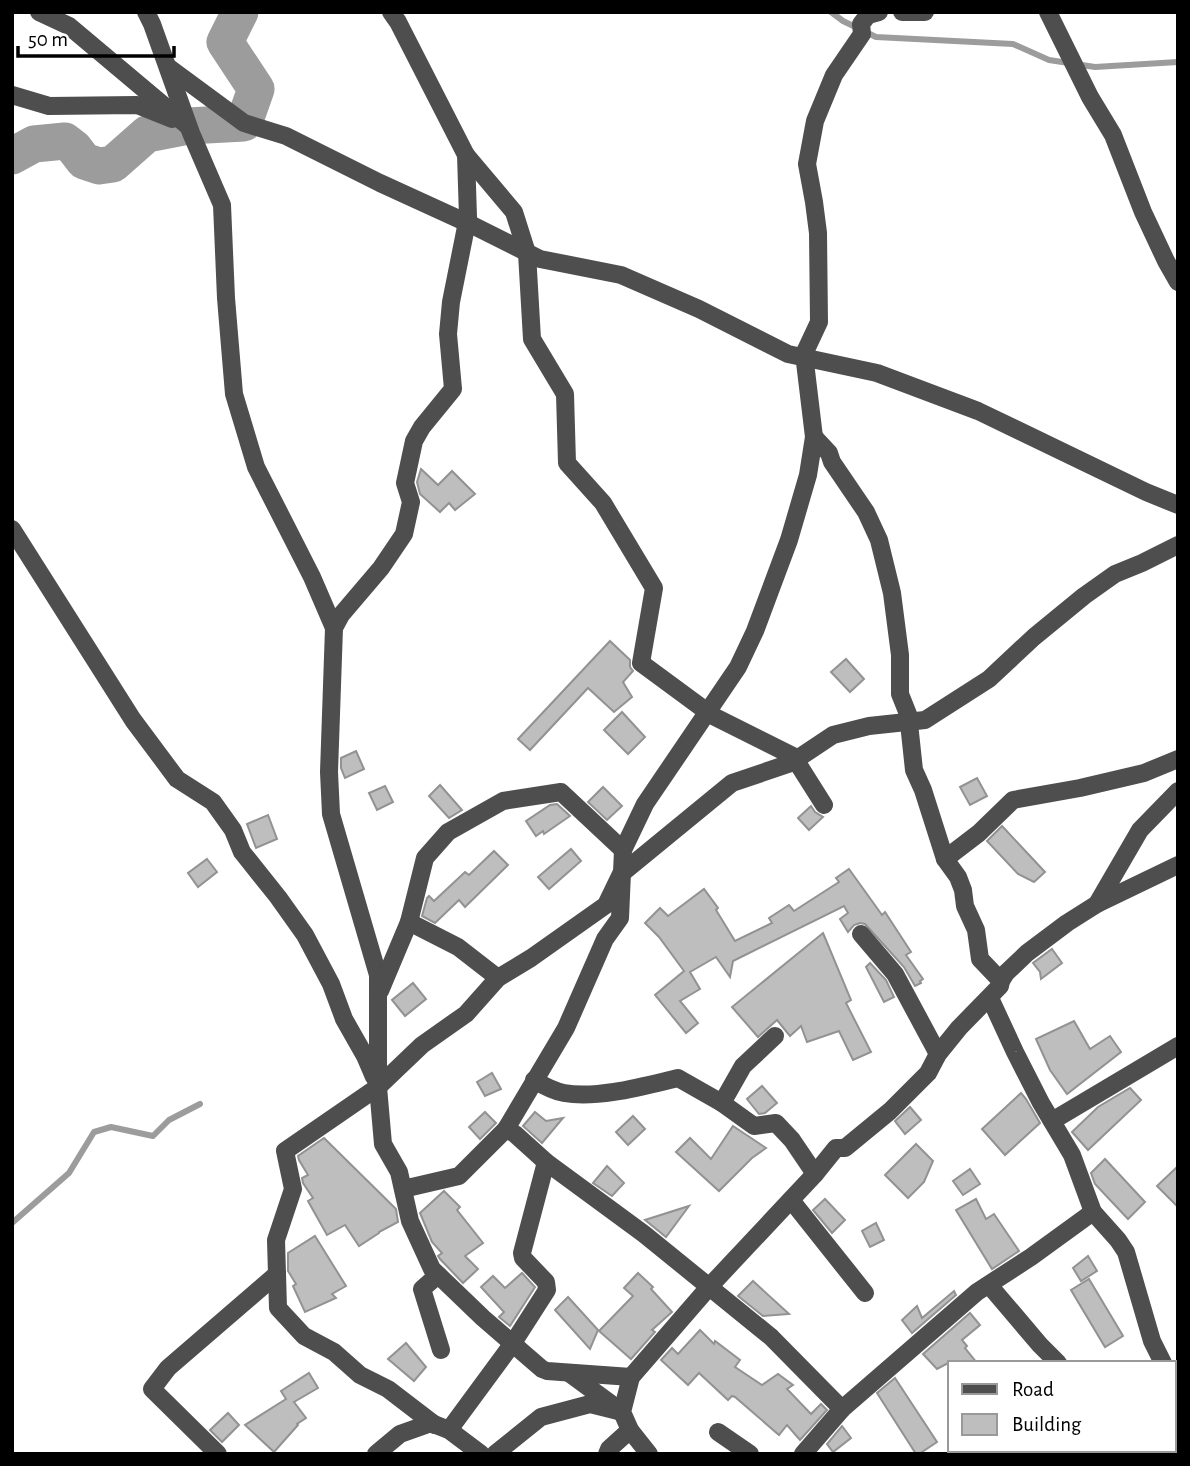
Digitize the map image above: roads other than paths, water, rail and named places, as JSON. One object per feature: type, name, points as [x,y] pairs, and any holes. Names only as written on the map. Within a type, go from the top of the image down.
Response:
[{"type":"street","points":[[39,12],[69,26],[188,126]]},
{"type":"street","points":[[146,12],[188,126],[222,205],[234,394],[256,467],[312,577],[334,628],[329,772],[331,814],[378,975],[378,1087],[383,1144],[397,1166],[410,1221],[432,1269],[542,1369],[631,1377]]},
{"type":"street","points":[[391,12],[405,34],[466,155],[514,212],[527,253],[532,339],[565,394],[567,463],[603,503],[654,588],[640,663],[713,716],[793,756],[824,805]]},
{"type":"street","points":[[403,1189],[459,1177],[506,1129],[566,1028],[605,939],[620,918],[623,849],[645,804],[738,667],[755,631],[789,540],[808,475],[814,437],[804,354],[819,322],[818,233],[807,164],[814,121],[834,75],[862,34],[861,24],[867,15],[879,12]]},
{"type":"street","points":[[902,12],[925,12]]},
{"type":"street","points":[[1048,12],[1090,97],[1113,135],[1143,212],[1178,282]]},
{"type":"street","points":[[168,67],[244,123],[286,136],[540,259],[621,275],[699,309],[788,354],[877,373],[978,411],[1178,505]]},
{"type":"street","points":[[12,95],[49,106],[136,105],[188,126]]},
{"type":"street","points":[[334,628],[341,615],[404,534],[411,502],[405,484],[414,441],[422,427],[453,390],[448,334],[451,302],[468,217],[466,155]]},
{"type":"street","points":[[814,437],[829,453],[832,462],[866,512],[879,540],[892,593],[899,652],[900,694],[906,709],[914,770],[945,859],[958,877],[963,890],[965,905],[976,930],[980,959],[1001,981]]},
{"type":"street","points":[[12,529],[132,720],[177,779],[213,802],[233,830],[242,852],[305,935],[331,984],[344,1019],[365,1056],[378,1087]]},
{"type":"street","points":[[481,1454],[388,1390],[360,1375],[334,1352],[304,1336],[278,1308],[276,1240],[293,1189],[285,1151],[378,1087],[422,1045],[466,1014],[498,978],[606,905],[621,874],[732,783],[791,763],[833,735],[869,726],[925,720],[989,679],[1034,637],[1115,574],[1178,545]]},
{"type":"street","points":[[945,859],[979,833],[1013,800],[1144,774],[1178,759]]},
{"type":"street","points":[[379,995],[409,922],[425,858],[448,832],[503,801],[561,792],[623,849]]},
{"type":"street","points":[[1097,904],[1140,830],[1175,802]]},
{"type":"street","points":[[622,1412],[631,1377],[709,1287],[836,1148],[845,1148],[890,1111],[928,1073],[938,1054],[959,1028],[1000,986],[1006,972],[1067,923],[1097,904],[1178,865]]},
{"type":"street","points":[[409,922],[458,947],[498,978]]},
{"type":"street","points":[[861,934],[895,974],[938,1054]]},
{"type":"street","points":[[990,998],[1014,1052],[1072,1155],[1094,1212],[1126,1252],[1152,1341],[1162,1361]]},
{"type":"street","points":[[722,1103],[743,1066],[775,1036]]},
{"type":"street","points":[[1052,1122],[1178,1046]]},
{"type":"street","points":[[534,1080],[550,1089],[565,1093],[595,1094],[678,1078],[722,1103],[754,1126],[776,1123],[792,1140],[815,1174]]},
{"type":"street","points":[[506,1129],[643,1234],[777,1342],[842,1409]]},
{"type":"street","points":[[442,1427],[513,1343],[547,1290],[546,1282],[523,1258],[522,1253],[546,1162]]},
{"type":"street","points":[[790,1200],[866,1293]]},
{"type":"street","points":[[803,1454],[842,1409],[968,1299],[1094,1212]]},
{"type":"street","points":[[218,1454],[152,1389],[168,1368],[277,1274]]},
{"type":"street","points":[[438,1275],[422,1289],[441,1350]]},
{"type":"street","points":[[989,1285],[1056,1361]]},
{"type":"street","points":[[569,1373],[622,1412],[630,1430],[649,1454]]},
{"type":"street","points":[[495,1454],[541,1417],[590,1404],[622,1412]]},
{"type":"street","points":[[376,1454],[400,1434],[426,1425],[442,1427]]},
{"type":"street","points":[[607,1454],[630,1430]]},
{"type":"street","points":[[718,1432],[750,1454]]},
{"type":"waterway","points":[[12,156],[34,144],[65,141],[84,161],[99,166],[113,164],[147,134],[188,126],[244,123],[256,89],[225,42],[240,12]]},
{"type":"waterway","points":[[831,12],[876,37],[1013,44],[1049,60],[1095,67],[1178,62]]},
{"type":"waterway","points":[[12,1223],[69,1173],[94,1132],[111,1127],[153,1136],[169,1120],[200,1104]]}]
